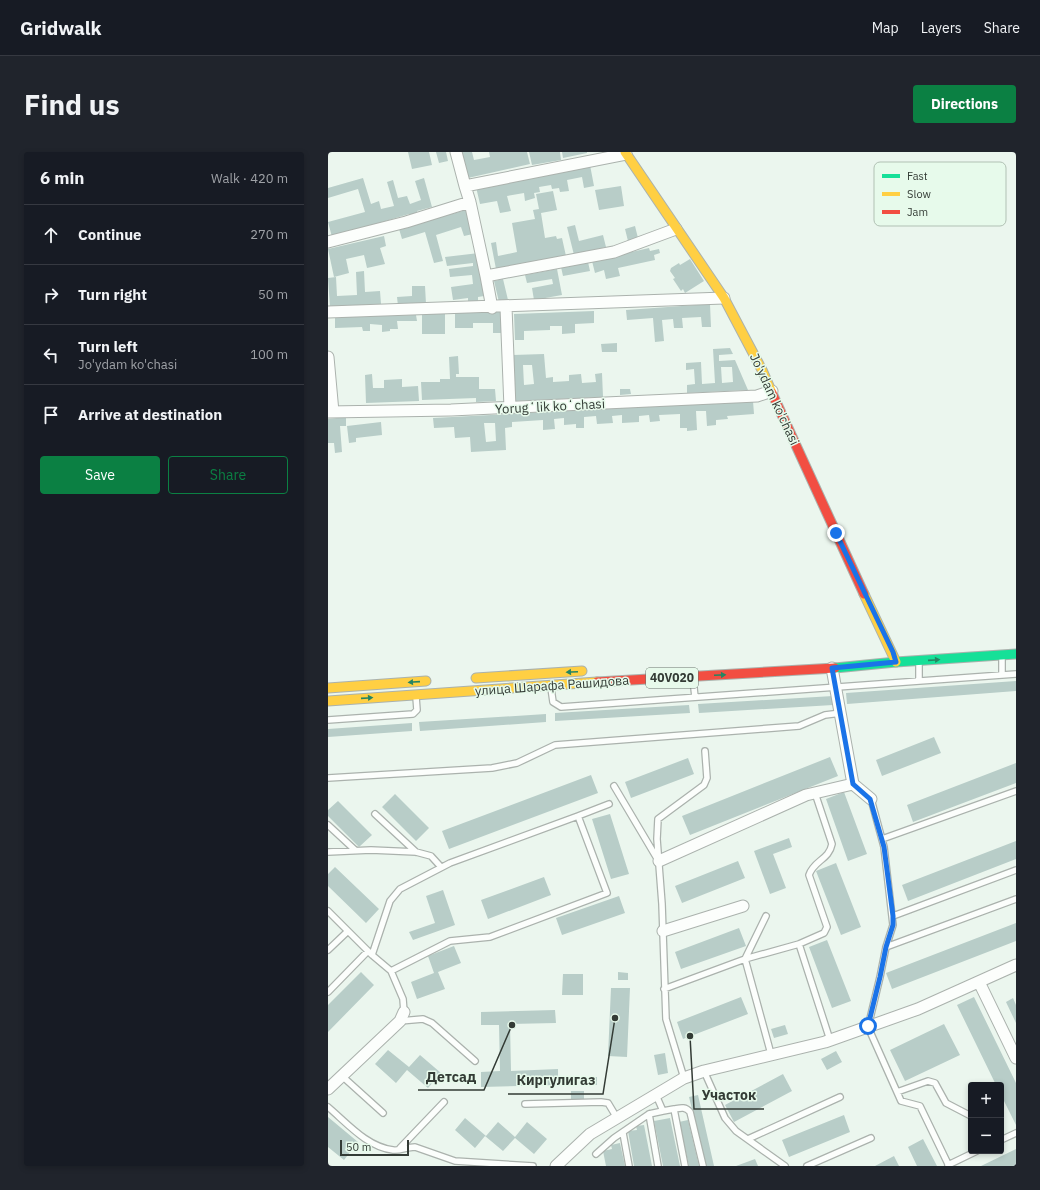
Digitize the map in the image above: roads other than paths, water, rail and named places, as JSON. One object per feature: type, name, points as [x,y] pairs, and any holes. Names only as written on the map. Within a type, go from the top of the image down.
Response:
[{"type":"main road","name":"Jo'ydam ko'chasi","points":[[626,153],[724,298],[762,370],[836,533],[896,652],[896,662]]},
{"type":"main road","points":[[878,653],[896,652]]},
{"type":"main road","name":"улица Шарафа Рашидова","points":[[328,701],[550,685],[832,668],[1016,654]]},
{"type":"main road","points":[[471,678],[594,670]]},
{"type":"main road","points":[[538,673],[540,686]]},
{"type":"main road","points":[[328,688],[439,680]]},
{"type":"street","points":[[456,152],[470,202],[492,308]]},
{"type":"street","points":[[465,186],[626,153]]},
{"type":"street","points":[[328,242],[406,222],[470,202]]},
{"type":"street","points":[[486,276],[614,252],[676,229]]},
{"type":"street","points":[[328,312],[420,308],[492,308],[724,298]]},
{"type":"street","points":[[506,307],[510,408]]},
{"type":"street","points":[[328,357],[331,412]]},
{"type":"street","name":"Yorugʻlik koʻchasi","points":[[331,412],[510,408],[757,396],[772,391]]},
{"type":"street","points":[[832,668],[853,784],[870,799]]},
{"type":"street","points":[[658,861],[806,795],[853,784]]},
{"type":"street","points":[[663,931],[743,906]]},
{"type":"street","points":[[556,1166],[590,1134],[684,1078],[704,1071],[830,1040],[918,1009],[1016,965]]},
{"type":"street","points":[[979,982],[1016,1058]]},
{"type":"street","points":[[328,1089],[402,1016]]},
{"type":"lane","points":[[1002,655],[1002,675]]},
{"type":"lane","points":[[919,661],[919,681]]},
{"type":"lane","points":[[550,685],[553,702],[561,706],[1016,674]]},
{"type":"lane","points":[[692,676],[695,697]]},
{"type":"lane","points":[[328,720],[413,714],[417,710],[416,694]]},
{"type":"lane","points":[[328,778],[492,768],[517,763],[556,745],[799,726],[825,715],[841,713]]},
{"type":"lane","points":[[684,1078],[666,1019],[663,931],[657,839],[658,819],[704,785],[707,778],[704,751]]},
{"type":"lane","points":[[614,786],[658,861]]},
{"type":"lane","points":[[882,839],[1016,791]]},
{"type":"lane","points":[[664,988],[746,959],[799,944],[824,933],[827,927],[809,875],[811,868],[830,852],[832,844],[815,793]]},
{"type":"lane","points":[[870,799],[884,847],[893,925],[886,947],[868,1026],[901,1101],[920,1106],[949,1165],[971,1154]]},
{"type":"lane","points":[[328,992],[370,953],[390,901],[400,888],[450,863],[609,804]]},
{"type":"lane","points":[[375,814],[416,852]]},
{"type":"lane","points":[[391,971],[450,941],[490,937],[607,893],[578,816]]},
{"type":"lane","points":[[328,825],[354,850]]},
{"type":"lane","points":[[328,852],[371,850],[416,852],[431,856],[441,867]]},
{"type":"lane","points":[[893,916],[1016,870]]},
{"type":"lane","points":[[886,947],[1016,898]]},
{"type":"lane","points":[[328,912],[370,953],[391,971],[404,999],[402,1016],[432,1022],[475,1061]]},
{"type":"lane","points":[[766,916],[746,959],[771,1054]]},
{"type":"lane","points":[[328,950],[348,931]]},
{"type":"lane","points":[[799,944],[830,1040]]},
{"type":"lane","points":[[704,1071],[725,1118],[736,1131],[785,1166]]},
{"type":"lane","points":[[342,1076],[383,1113]]},
{"type":"lane","points":[[897,1092],[928,1082],[935,1083],[946,1103],[968,1114]]},
{"type":"lane","points":[[656,1095],[663,1111]]},
{"type":"lane","points":[[748,1139],[840,1097]]},
{"type":"lane","points":[[399,1149],[444,1102]]},
{"type":"lane","points":[[525,1104],[608,1103],[617,1118]]},
{"type":"lane","points":[[328,1107],[369,1142],[393,1150],[415,1147],[456,1161],[533,1166]]},
{"type":"lane","points":[[596,1154],[614,1138],[649,1114],[683,1107],[687,1108],[690,1112],[703,1166]]},
{"type":"lane","points":[[674,1109],[685,1166]]},
{"type":"lane","points":[[649,1114],[658,1166]]},
{"type":"lane","points":[[623,1133],[629,1166]]},
{"type":"lane","points":[[1004,1138],[1016,1133]]},
{"type":"lane","points":[[1004,1134],[1008,1136]]},
{"type":"lane","points":[[807,1166],[871,1138]]},
{"type":"place","name":"Киргулигаз","points":[[615,1018]]},
{"type":"place","name":"Детсад","points":[[512,1025]]},
{"type":"place","name":"Участок","points":[[690,1036]]}]
